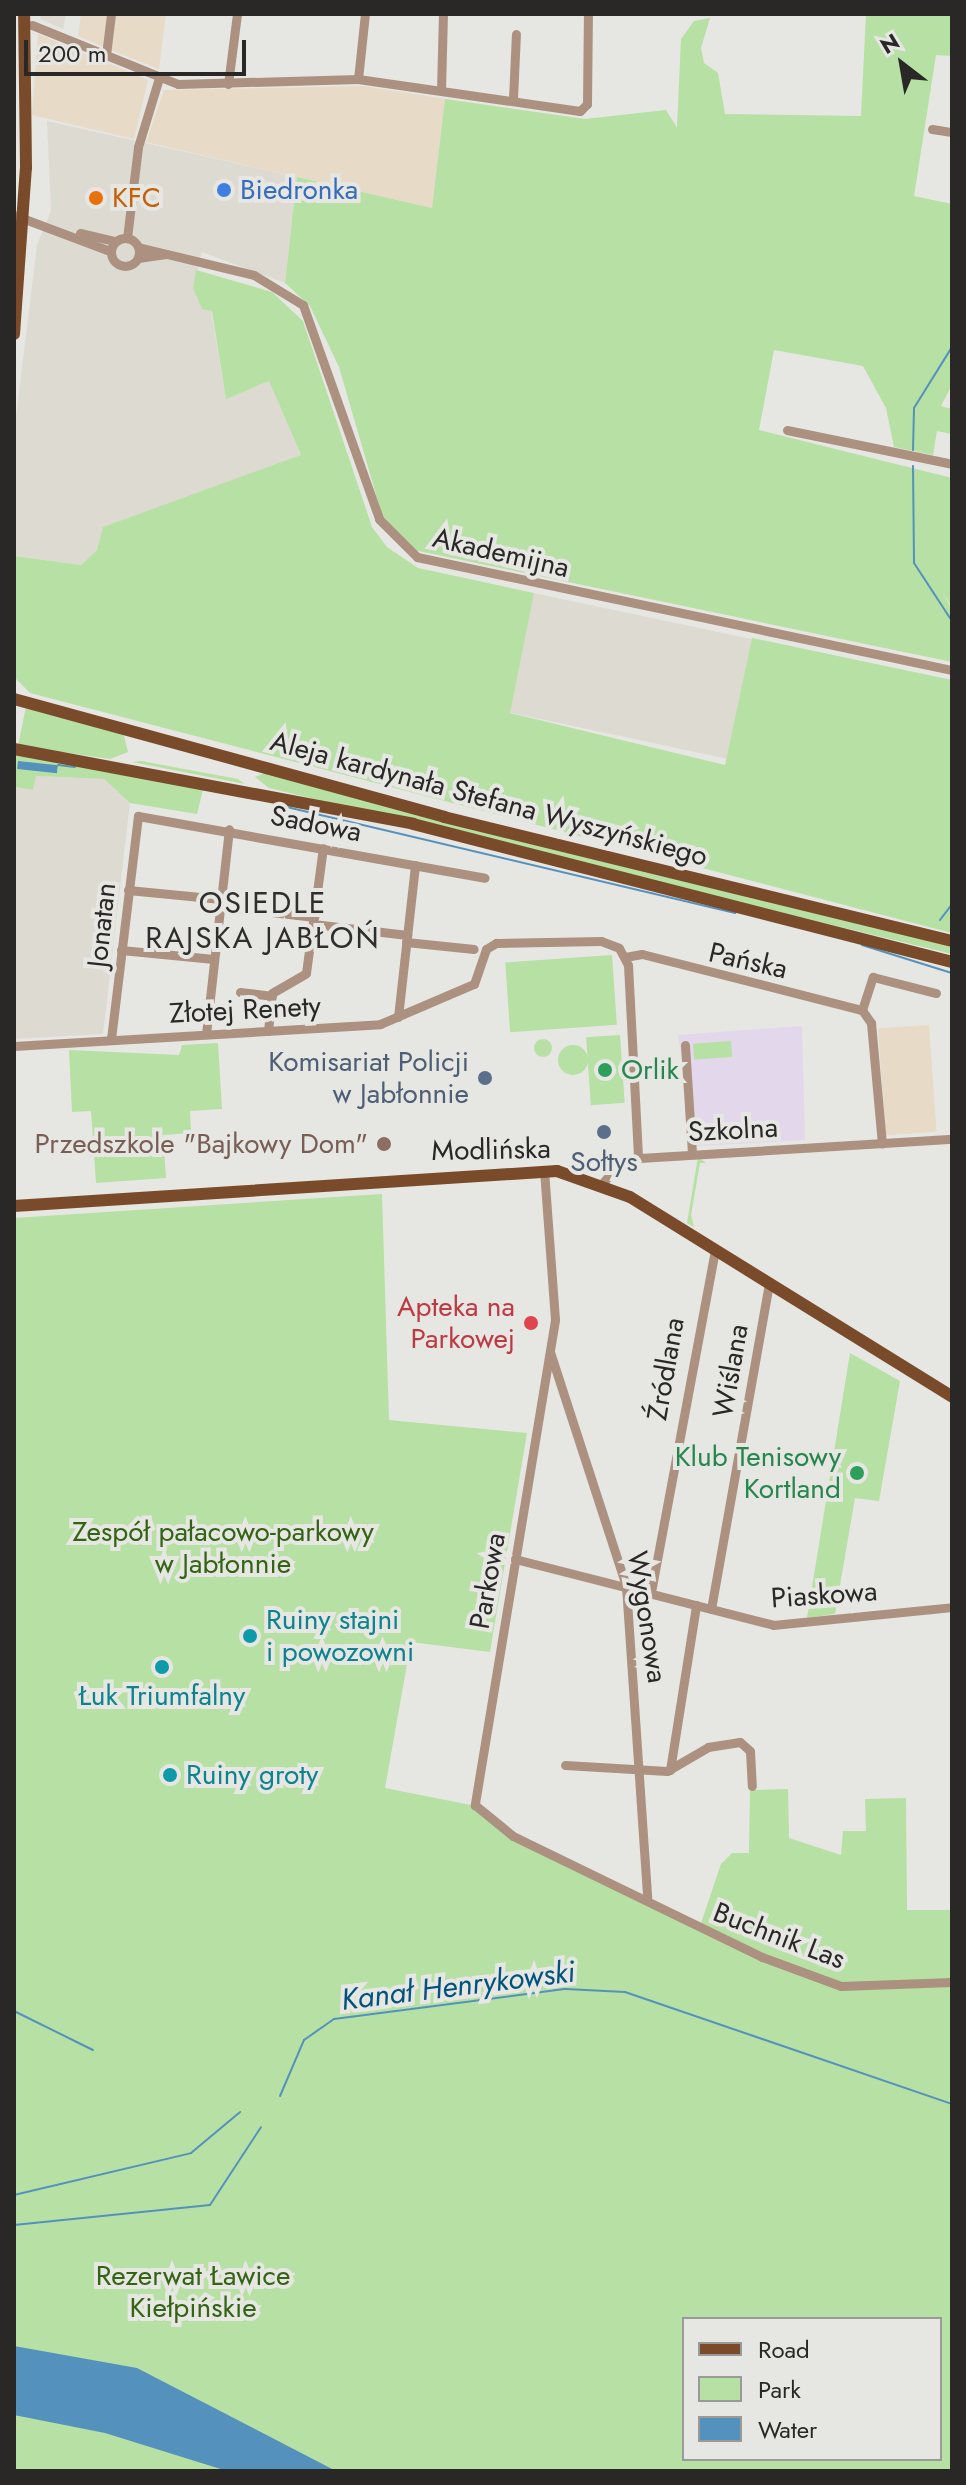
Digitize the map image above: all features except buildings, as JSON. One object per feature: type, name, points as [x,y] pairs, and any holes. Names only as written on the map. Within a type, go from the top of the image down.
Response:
[{"type":"main road","points":[[14,334],[24,14]]},
{"type":"main road","name":"Aleja kardynała Stefana Wyszyńskiego","points":[[14,699],[444,817],[952,941]]},
{"type":"main road","name":"Aleja kardynała Stefana Wyszyńskiego","points":[[14,749],[413,824],[952,962]]},
{"type":"main road","name":"Modlińska","points":[[14,1206],[544,1170],[601,1185],[715,1249],[952,1397]]},
{"type":"main road","name":"Modlińska","points":[[14,1198],[66,1202]]},
{"type":"street","points":[[106,55],[111,14]]},
{"type":"street","points":[[228,84],[237,14]]},
{"type":"street","points":[[358,79],[365,14]]},
{"type":"street","points":[[441,90],[443,14]]},
{"type":"street","points":[[22,61],[33,19],[159,78],[228,84],[358,79],[580,111],[587,104],[588,14]]},
{"type":"street","points":[[513,99],[516,34]]},
{"type":"street","points":[[77,233],[110,251],[120,266],[138,253],[127,238],[138,147],[159,78]]},
{"type":"street","points":[[932,129],[952,132]]},
{"type":"street","points":[[19,216],[116,241],[127,238]]},
{"type":"street","points":[[110,251],[116,241]]},
{"type":"street","name":"Akademijna","points":[[138,253],[166,254],[254,275],[303,305],[380,523],[417,557],[952,670]]},
{"type":"street","points":[[787,430],[952,464]]},
{"type":"street","name":"Sadowa","points":[[138,816],[229,829],[485,878]]},
{"type":"street","name":"Jonatan","points":[[111,1039],[138,816]]},
{"type":"street","points":[[206,1034],[229,829]]},
{"type":"street","points":[[240,992],[272,996],[306,973],[323,848]]},
{"type":"street","points":[[398,1017],[415,865]]},
{"type":"street","points":[[128,890],[221,902],[406,939],[474,949]]},
{"type":"street","name":"Złotej Renety","points":[[14,1046],[268,1031],[398,1017],[471,986],[481,975],[486,949],[496,943],[601,941],[625,957]]},
{"type":"street","points":[[121,950],[214,959]]},
{"type":"street","name":"Pańska","points":[[625,957],[642,954],[862,1010]]},
{"type":"street","points":[[625,957],[638,1157]]},
{"type":"street","points":[[882,1143],[871,1027],[862,1010],[873,977],[936,993]]},
{"type":"street","points":[[268,1031],[272,996]]},
{"type":"street","points":[[685,1045],[692,1154]]},
{"type":"street","name":"Szkolna","points":[[601,1185],[616,1161],[638,1157],[952,1139]]},
{"type":"street","name":"Parkowa","points":[[544,1170],[556,1306],[475,1805],[513,1836],[647,1897]]},
{"type":"street","name":"Źródlana","points":[[651,1592],[715,1249]]},
{"type":"street","name":"Wiślana","points":[[711,1609],[769,1283]]},
{"type":"street","name":"Wygonowa","points":[[550,1352],[626,1586],[642,1771],[647,1897]]},
{"type":"street","name":"Piaskowa","points":[[515,1559],[786,1625],[952,1607]]},
{"type":"street","points":[[670,1770],[696,1605]]},
{"type":"street","points":[[565,1765],[670,1770],[708,1747],[740,1742],[750,1751],[752,1786]]},
{"type":"street","name":"Buchnik Las","points":[[647,1897],[704,1934],[841,1986],[952,1982]]},
{"type":"shaded area","points":[[41,14],[66,14],[63,29],[40,19]]},
{"type":"shaded area","points":[[81,14],[109,14],[104,47],[78,36]]},
{"type":"shaded area","points":[[116,14],[166,14],[159,69],[111,50]]},
{"type":"shaded area","points":[[38,34],[148,80],[134,139],[32,115]]},
{"type":"shaded area","points":[[363,86],[445,99],[432,208],[146,142],[164,90]]},
{"type":"shaded area","points":[[47,121],[297,177],[285,283],[202,252],[193,287],[211,310],[226,398],[269,381],[301,455],[97,550],[81,565],[14,556],[14,433],[37,245],[51,211]]},
{"type":"shaded area","points":[[534,593],[752,639],[727,759],[509,712]]},
{"type":"shaded area","points":[[35,776],[104,779],[130,803],[103,1034],[14,1039],[14,787],[33,790]]},
{"type":"shaded area","points":[[929,1025],[936,1132],[886,1135],[878,1029]]},
{"type":"shaded area","points":[[802,1026],[805,1140],[697,1146],[678,1035]]},
{"type":"green space","points":[[866,14],[952,14],[952,56],[936,55],[914,196],[952,204],[952,385],[941,406],[952,409],[952,434],[937,431],[933,455],[894,447],[886,408],[863,366],[774,350],[759,430],[952,478],[952,607],[943,593],[952,610],[952,662],[414,550],[382,515],[339,367],[310,306],[285,283],[297,177],[432,208],[445,99],[585,119],[666,110],[677,128],[681,39],[694,21],[710,18],[701,48],[704,63],[718,73],[725,114],[861,116]]},
{"type":"green space","points":[[196,270],[272,292],[303,321],[372,527],[387,547],[418,568],[534,593],[510,713],[725,765],[752,638],[952,680],[952,933],[30,693],[14,677],[14,556],[81,565],[97,550],[103,527],[301,455],[269,381],[226,399],[212,311],[202,309],[193,288]]},
{"type":"green space","points":[[26,707],[123,732],[128,752],[110,759],[18,746]]},
{"type":"green space","points":[[15,754],[204,785],[197,814],[130,803],[104,779],[36,776],[33,790],[14,787]]},
{"type":"green space","points":[[141,761],[238,779],[245,784],[132,762]]},
{"type":"green space","points":[[270,771],[952,945],[952,954],[269,788],[255,777]]},
{"type":"green space","points":[[612,955],[617,1025],[510,1032],[505,962]]},
{"type":"green space","name":"Orlik","points":[[620,1035],[625,1103],[591,1105],[586,1037]]},
{"type":"green space","points":[[543,1039],[552,1048],[543,1057],[534,1048]]},
{"type":"green space","points":[[731,1041],[732,1057],[694,1060],[693,1044]]},
{"type":"green space","points":[[218,1043],[222,1109],[190,1111],[191,1133],[163,1135],[166,1178],[96,1183],[91,1111],[72,1112],[69,1050],[179,1055],[182,1045]]},
{"type":"green space","points":[[573,1045],[584,1049],[588,1060],[584,1071],[573,1075],[562,1071],[558,1060],[562,1049]]},
{"type":"green space","points":[[698,1157],[706,1163],[700,1163],[691,1215],[694,1227],[687,1223]]},
{"type":"green space","points":[[382,1194],[389,1420],[527,1433],[490,1652],[411,1642],[385,1788],[471,1805],[511,1837],[701,1923],[721,1864],[732,1853],[749,1853],[750,1790],[788,1789],[789,1838],[841,1855],[843,1831],[866,1831],[865,1799],[906,1798],[907,1910],[952,1910],[952,2471],[14,2471],[14,1218]]},
{"type":"green space","name":"Klub Tenisowy Kortland","points":[[850,1353],[900,1381],[879,1501],[855,1498],[835,1614],[807,1618]]},
{"type":"water","points":[[18,761],[58,765],[57,773],[17,769]]},
{"type":"water","points":[[14,2346],[137,2368],[336,2471],[227,2471],[105,2433],[14,2415]]},
{"type":"waterway","points":[[913,450],[914,408],[952,347]]},
{"type":"waterway","points":[[913,466],[914,563],[952,621]]},
{"type":"waterway","points":[[58,765],[75,767]]},
{"type":"waterway","points":[[274,804],[735,913]]},
{"type":"waterway","points":[[940,920],[952,904]]},
{"type":"waterway","points":[[862,945],[952,973]]},
{"type":"waterway","name":"Kanał Henrykowski","points":[[280,2096],[304,2040],[334,2019],[566,1989],[625,1992],[952,2104]]},
{"type":"waterway","points":[[14,2011],[93,2050]]},
{"type":"waterway","points":[[14,2195],[191,2153],[240,2112]]},
{"type":"waterway","name":"Kanał Henrykowski","points":[[14,2225],[210,2205],[261,2127]]},
{"type":"place","name":"Biedronka","points":[[224,190]]},
{"type":"place","name":"KFC","points":[[96,198]]},
{"type":"place","name":"Orlik","points":[[605,1070]]},
{"type":"place","name":"Komisariat Policji w Jabłonnie","points":[[485,1078]]},
{"type":"place","name":"Sołtys","points":[[604,1132]]},
{"type":"place","name":"Przedszkole \"Bajkowy Dom\"","points":[[384,1144]]},
{"type":"place","name":"Apteka na Parkowej","points":[[531,1323]]},
{"type":"place","name":"Klub Tenisowy Kortland","points":[[857,1473]]},
{"type":"place","name":"Ruiny stajni i powozowni","points":[[250,1636]]},
{"type":"place","name":"Łuk Triumfalny","points":[[162,1667]]},
{"type":"place","name":"Ruiny groty","points":[[170,1775]]},
{"type":"district","name":"OSIEDLE RAJSKA JABŁOŃ","points":[[263,920]]},
{"type":"park label","name":"Zespół pałacowo-parkowy w Jabłonnie","points":[[223,1548]]},
{"type":"park label","name":"Rezerwat Ławice Kiełpińskie","points":[[193,2292]]}]
